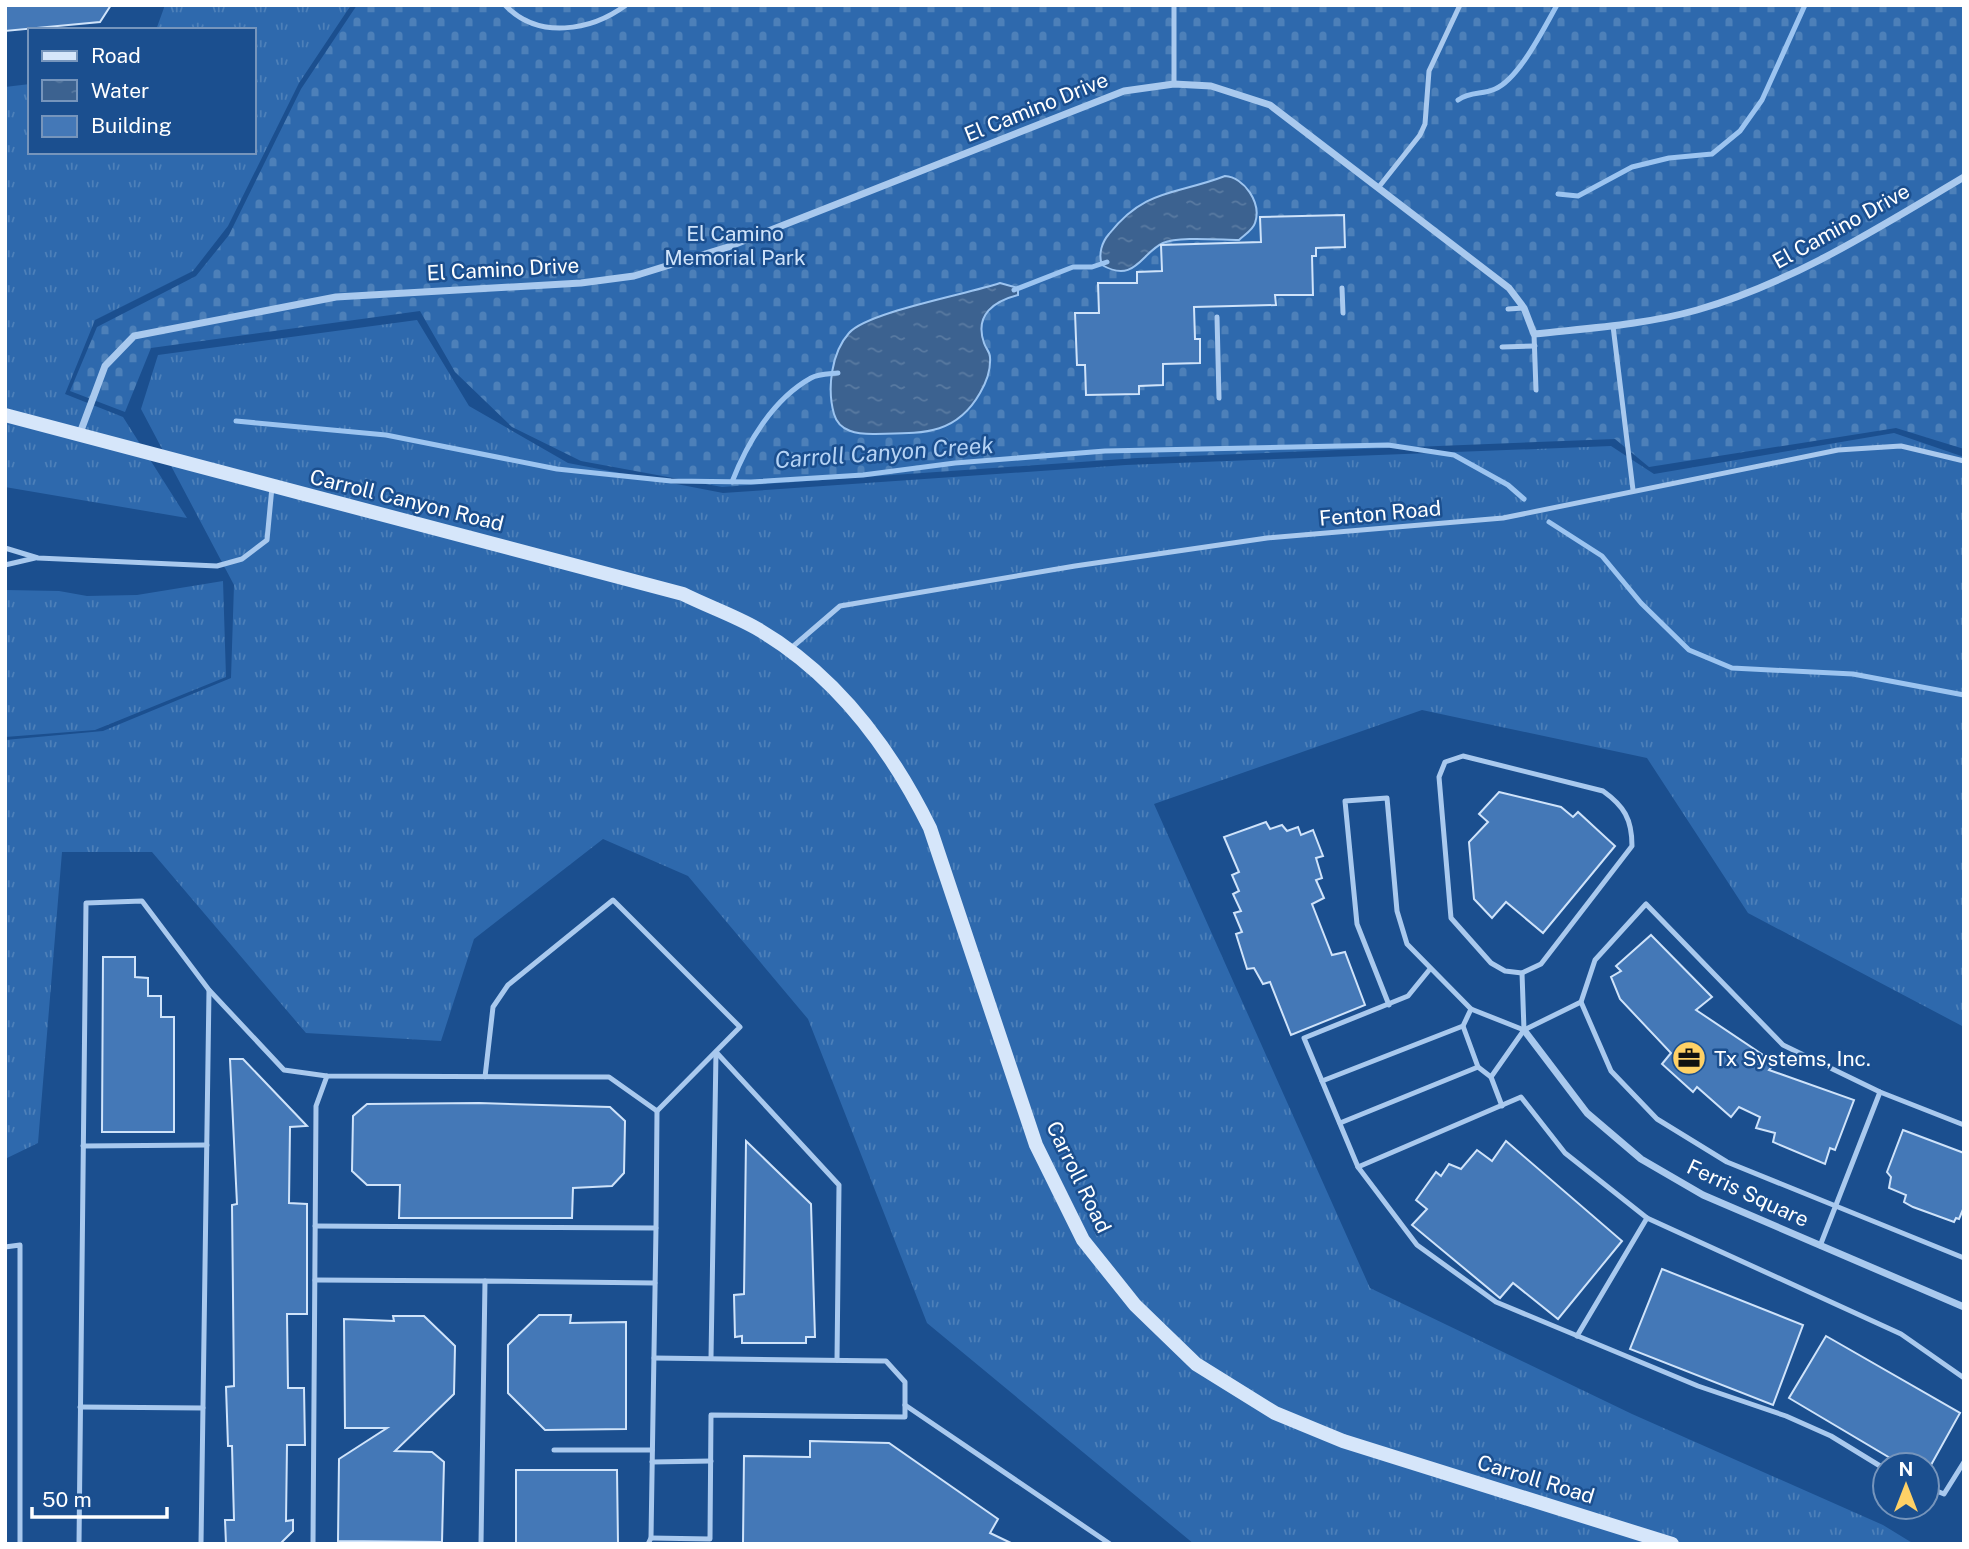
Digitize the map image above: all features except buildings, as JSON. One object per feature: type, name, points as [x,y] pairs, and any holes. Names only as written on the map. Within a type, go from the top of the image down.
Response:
[{"type":"main road","name":"Carroll Canyon Road","points":[[5,415],[683,594],[757,629],[788,651]]},
{"type":"main road","name":"Carroll Road","points":[[788,651],[816,671],[863,720],[912,791],[930,828],[1036,1145],[1083,1240],[1135,1305],[1196,1364],[1275,1413],[1343,1441],[1672,1544]]},
{"type":"street","name":"El Camino Drive","points":[[80,433],[105,366],[134,337],[336,297],[581,284],[634,276],[728,247],[1124,91],[1174,85],[1230,90],[1270,105],[1509,288],[1524,308],[1534,334],[1613,326],[1697,310],[1772,284],[1832,256],[1964,177]]},
{"type":"street","name":"Ferris Square","points":[[1524,1030],[1587,1113],[1641,1159],[1703,1195],[1964,1307]]},
{"type":"lane","points":[[505,5],[532,23],[555,29],[585,27],[611,16],[626,5]]},
{"type":"lane","points":[[1174,5],[1174,85]]},
{"type":"lane","points":[[1378,188],[1425,124],[1429,71],[1460,5]]},
{"type":"lane","points":[[1342,288],[1343,313]]},
{"type":"lane","points":[[1508,309],[1524,308]]},
{"type":"lane","points":[[1217,317],[1219,398]]},
{"type":"lane","points":[[1613,326],[1633,491]]},
{"type":"lane","points":[[1534,334],[1536,390]]},
{"type":"lane","points":[[1502,347],[1535,346]]},
{"type":"lane","name":"Fenton Road","points":[[788,651],[840,606],[1076,566],[1267,538],[1503,518],[1838,450],[1901,446],[1964,461]]},
{"type":"lane","points":[[5,548],[38,558],[217,566],[242,559],[267,540],[272,487]]},
{"type":"lane","points":[[5,565],[38,558]]},
{"type":"lane","points":[[1463,756],[1603,791],[1620,804],[1632,824],[1632,845],[1541,964],[1522,973],[1505,971],[1491,963],[1451,918],[1439,777],[1445,762],[1463,756]]},
{"type":"lane","points":[[1389,1005],[1357,924],[1345,801],[1387,798],[1397,911],[1407,944],[1471,1009],[1524,1030]]},
{"type":"lane","points":[[485,1076],[493,1007],[508,985],[613,900],[740,1027],[657,1111],[650,1541],[710,1539],[717,1544]]},
{"type":"lane","points":[[79,1544],[86,903],[142,901],[209,990],[284,1070],[327,1076],[609,1077],[657,1111]]},
{"type":"lane","points":[[1964,1125],[1880,1092],[1783,1045],[1646,904],[1595,960],[1581,1002],[1611,1071],[1657,1119],[1727,1163],[1964,1258]]},
{"type":"lane","points":[[1430,969],[1408,996],[1304,1038],[1358,1167],[1417,1245],[1496,1302],[1698,1386],[1786,1416],[1830,1436],[1871,1461]]},
{"type":"lane","points":[[1522,973],[1524,1030]]},
{"type":"lane","points":[[201,1544],[209,990]]},
{"type":"lane","points":[[1490,1077],[1524,1030],[1581,1002]]},
{"type":"lane","points":[[1471,1009],[1464,1026],[1478,1067],[1490,1077],[1502,1106]]},
{"type":"lane","points":[[1322,1081],[1464,1026]]},
{"type":"lane","points":[[712,1358],[716,1052]]},
{"type":"lane","points":[[716,1052],[839,1185],[837,1360]]},
{"type":"lane","points":[[1340,1123],[1478,1067]]},
{"type":"lane","points":[[313,1544],[316,1107],[327,1076]]},
{"type":"lane","points":[[1820,1246],[1833,1206],[1880,1092]]},
{"type":"lane","points":[[1358,1167],[1521,1097],[1565,1153],[1647,1218],[1900,1335],[1964,1378]]},
{"type":"lane","points":[[83,1146],[207,1144]]},
{"type":"lane","points":[[1577,1336],[1647,1218]]},
{"type":"lane","points":[[315,1226],[656,1228]]},
{"type":"lane","points":[[5,1247],[20,1245],[20,1544]]},
{"type":"lane","points":[[315,1280],[655,1283]]},
{"type":"lane","points":[[481,1544],[485,1281]]},
{"type":"lane","points":[[654,1357],[886,1361],[905,1382],[905,1418],[711,1415],[710,1539]]},
{"type":"lane","points":[[905,1405],[1110,1544]]},
{"type":"lane","points":[[80,1407],[203,1408]]},
{"type":"lane","points":[[554,1450],[652,1450]]},
{"type":"lane","points":[[652,1462],[711,1461]]},
{"type":"lane","points":[[1941,1493],[1944,1494],[1964,1462]]},
{"type":"green space","points":[[165,5],[351,5],[299,83],[228,226],[193,271],[95,320],[65,394],[123,417],[187,518],[5,487],[5,87],[28,84],[28,154],[256,154],[256,28],[157,28]]},
{"type":"green space","name":"El Camino Memorial Park","points":[[357,5],[1964,5],[1964,449],[1896,428],[1649,467],[1615,439],[1137,458],[722,487],[581,461],[512,427],[455,372],[420,311],[151,348],[125,412],[70,391],[97,327],[196,276],[229,235],[301,89]]},
{"type":"green space","points":[[417,320],[469,406],[568,463],[723,493],[1126,465],[1611,446],[1654,474],[1894,433],[1964,457],[1964,1027],[1748,913],[1647,758],[1422,710],[1154,804],[1370,1288],[1632,1414],[1883,1525],[1914,1544],[1194,1544],[927,1323],[808,1019],[688,876],[603,839],[474,939],[441,1041],[306,1033],[152,852],[62,852],[38,1143],[5,1159],[5,740],[103,731],[231,678],[234,585],[141,409],[158,355]]},
{"type":"green space","points":[[223,581],[226,677],[95,730],[5,737],[5,590],[59,591],[87,596],[137,595]]},
{"type":"water","points":[[1225,176],[1232,177],[1245,186],[1256,207],[1254,226],[1239,240],[1170,241],[1155,248],[1130,269],[1113,270],[1102,265],[1104,241],[1135,208],[1162,195]]},
{"type":"water","points":[[1000,283],[1018,288],[1018,295],[994,305],[984,317],[982,333],[990,355],[989,371],[980,393],[959,418],[934,430],[906,433],[861,433],[840,425],[832,404],[832,372],[838,351],[849,333],[859,325],[896,311]]},
{"type":"waterway","points":[[1458,100],[1467,95],[1495,89],[1513,75],[1530,52],[1557,5]]},
{"type":"waterway","points":[[1558,194],[1578,196],[1632,167],[1669,158],[1712,154],[1740,131],[1762,100],[1805,5]]},
{"type":"waterway","points":[[1014,290],[1073,267],[1092,267],[1107,262]]},
{"type":"waterway","points":[[732,482],[745,452],[773,410],[797,387],[814,377],[838,373]]},
{"type":"waterway","name":"Carroll Canyon Creek","points":[[236,421],[386,435],[557,469],[671,481],[751,482],[863,475],[955,463],[1105,451],[1388,445],[1454,455],[1508,485],[1524,499]]},
{"type":"waterway","name":"Carroll Canyon Creek","points":[[1549,522],[1602,556],[1641,603],[1689,650],[1732,668],[1853,674],[1964,695]]},
{"type":"place","name":"Tx Systems, Inc.","points":[[1689,1058]]}]
